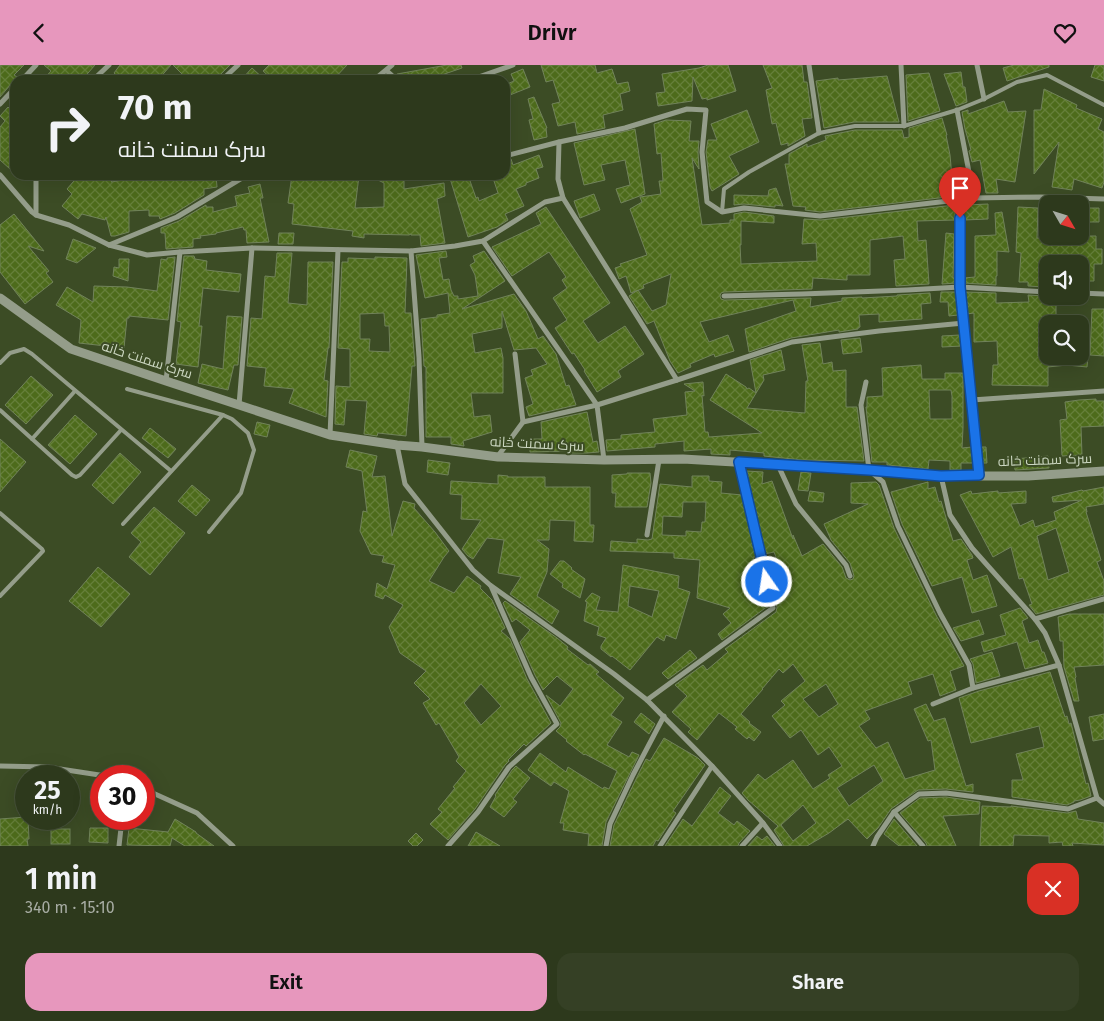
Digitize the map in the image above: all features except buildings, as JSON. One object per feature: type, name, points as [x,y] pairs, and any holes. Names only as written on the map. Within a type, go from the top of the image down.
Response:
[{"type":"street","points":[[27,75],[36,65]]},
{"type":"street","points":[[98,75],[109,65]]},
{"type":"street","points":[[227,75],[238,65]]},
{"type":"street","points":[[381,75],[392,65]]},
{"type":"street","points":[[484,75],[513,65]]},
{"type":"street","points":[[810,65],[819,133]]},
{"type":"street","points":[[901,65],[904,126]]},
{"type":"street","points":[[978,65],[984,99]]},
{"type":"street","points":[[387,71],[391,75]]},
{"type":"street","points":[[0,104],[10,93]]},
{"type":"street","points":[[510,155],[625,128],[687,109],[706,110],[702,152],[707,202],[722,212],[744,208],[820,216],[974,198],[1041,197],[1104,199]]},
{"type":"street","points":[[957,110],[974,198]]},
{"type":"street","points":[[559,142],[558,179],[563,198],[677,380]]},
{"type":"street","points":[[0,175],[36,215],[69,225],[109,245],[146,255],[252,248],[411,251],[455,246],[483,241],[545,202],[563,198]]},
{"type":"street","points":[[36,180],[36,215]]},
{"type":"street","points":[[109,245],[177,217],[239,180]]},
{"type":"street","points":[[959,200],[960,287],[979,475]]},
{"type":"street","points":[[483,241],[597,405],[604,460]]},
{"type":"street","points":[[239,405],[252,248]]},
{"type":"street","points":[[330,435],[338,250]]},
{"type":"street","points":[[411,251],[422,447]]},
{"type":"street","points":[[166,381],[180,252]]},
{"type":"street","points":[[724,296],[850,293],[960,287],[1039,291]]},
{"type":"street","points":[[1089,293],[1104,294]]},
{"type":"street","name":"سرک سمنت خانه","points":[[0,299],[70,349],[330,435],[498,457],[604,460],[683,459],[941,476],[1028,476],[1104,471]]},
{"type":"street","points":[[498,457],[523,422],[597,405],[792,342],[964,323]]},
{"type":"street","points":[[515,354],[523,422]]},
{"type":"street","points":[[866,382],[861,405],[869,470],[883,482],[898,527],[940,613],[969,665],[973,688]]},
{"type":"street","points":[[972,400],[1104,391]]},
{"type":"street","points":[[397,445],[405,483],[473,570],[490,585],[647,700],[712,766],[763,823],[780,846]]},
{"type":"street","points":[[647,535],[660,460]]},
{"type":"street","points":[[647,700],[773,608],[739,462]]},
{"type":"street","points":[[778,465],[796,504],[846,565],[850,576]]},
{"type":"street","points":[[941,476],[950,515],[972,548],[1035,619],[1045,633],[1059,665],[1097,798],[1104,804]]},
{"type":"street","points":[[448,846],[478,811],[508,767],[557,724],[531,677],[490,585]]},
{"type":"street","points":[[1035,619],[1104,599]]},
{"type":"street","points":[[933,704],[973,688],[1059,665]]},
{"type":"street","points":[[606,846],[610,824],[664,716]]},
{"type":"street","points":[[0,766],[47,767],[90,774]]},
{"type":"street","points":[[660,846],[712,766]]},
{"type":"street","points":[[873,846],[894,812],[919,794],[946,793],[1068,809],[1097,798]]},
{"type":"street","points":[[155,794],[197,813],[234,846]]},
{"type":"street","points":[[894,812],[923,846]]},
{"type":"street","points":[[742,846],[763,823]]},
{"type":"street","points":[[119,846],[121,830]]},
{"type":"lane","points":[[722,212],[724,189],[749,172],[819,133],[855,126],[904,126],[957,110],[1017,82],[1047,75],[1104,105]]},
{"type":"lane","points":[[0,363],[10,353],[24,349],[32,354],[172,471]]},
{"type":"lane","points":[[127,389],[223,415],[232,419],[248,433],[254,450],[241,493],[209,532]]},
{"type":"lane","points":[[32,439],[75,391]]},
{"type":"lane","points":[[0,410],[76,477],[80,475],[121,430]]},
{"type":"lane","points":[[123,524],[223,415]]},
{"type":"lane","points":[[0,513],[43,551],[0,596]]},
{"type":"route","points":[[767,582],[739,462],[941,476],[979,475],[960,287],[960,218]]}]
